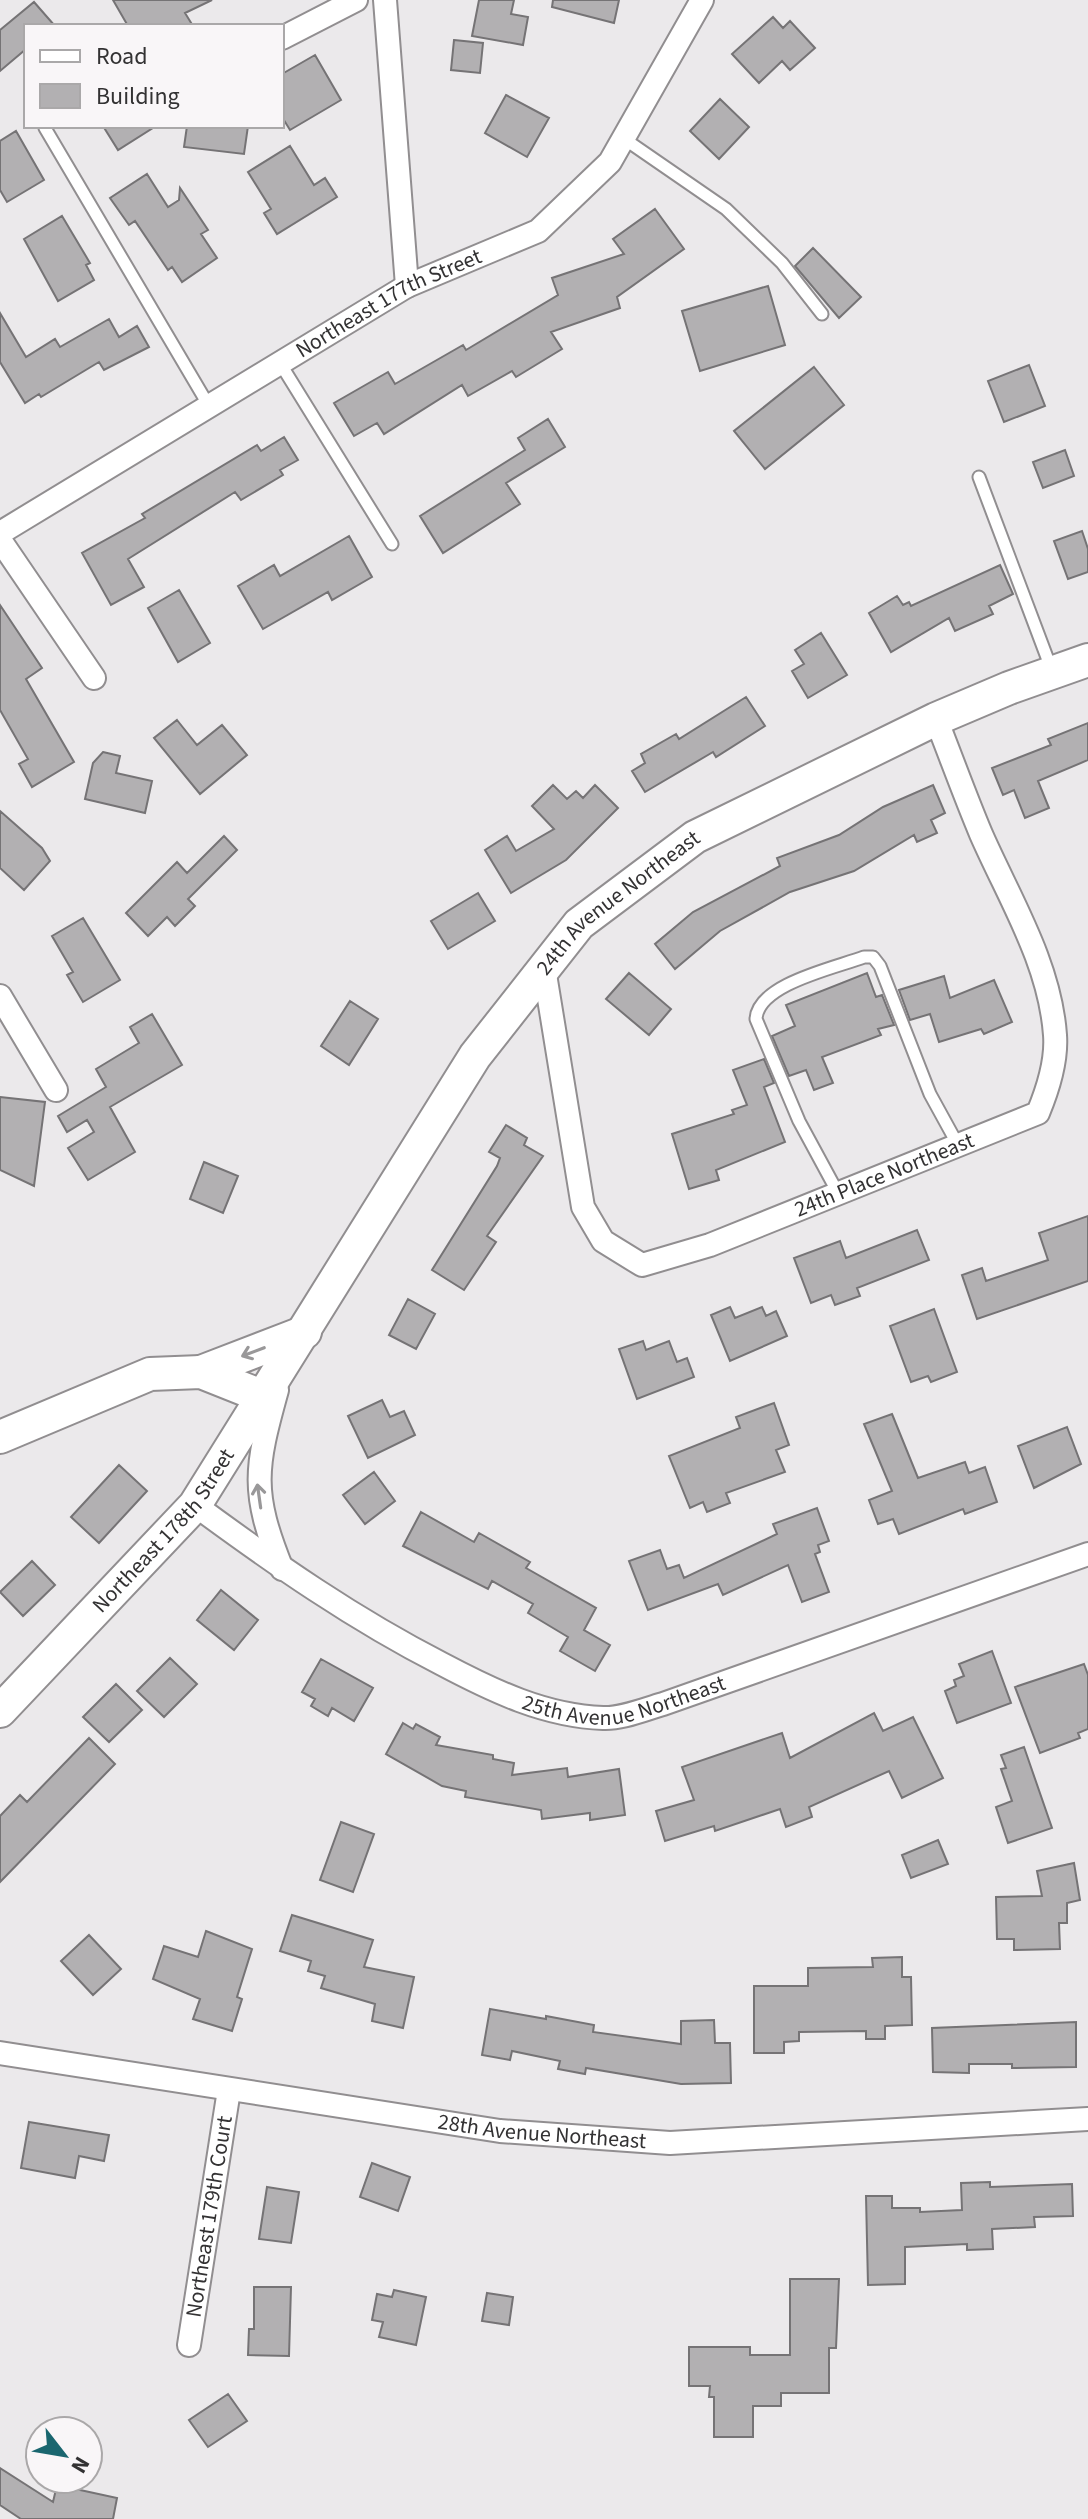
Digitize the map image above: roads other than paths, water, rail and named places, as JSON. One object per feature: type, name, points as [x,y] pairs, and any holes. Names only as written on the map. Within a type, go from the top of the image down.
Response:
[{"type":"main road","name":"24th Avenue Northeast","points":[[305,1332],[475,1056],[579,924],[695,837],[936,719],[1088,660]]},
{"type":"main road","name":"Northeast 178th Street","points":[[0,1711],[195,1505],[305,1332]]},
{"type":"main road","points":[[0,1437],[150,1374],[201,1372],[305,1332]]},
{"type":"main road","points":[[201,1372],[264,1397]]},
{"type":"street","points":[[284,37],[356,0]]},
{"type":"street","points":[[385,0],[407,286]]},
{"type":"street","name":"Northeast 177th Street","points":[[0,533],[407,286],[538,231],[610,162],[702,0]]},
{"type":"street","points":[[0,540],[94,678]]},
{"type":"street","name":"24th Place Northeast","points":[[544,968],[583,1207],[603,1241],[642,1265],[676,1258],[1038,1113],[1049,1087],[1055,1036],[1028,934],[982,835],[936,719]]},
{"type":"street","points":[[0,996],[56,1090]]},
{"type":"street","points":[[282,1570],[263,1522],[257,1480],[265,1432],[283,1367]]},
{"type":"street","name":"25th Avenue Northeast","points":[[195,1505],[282,1570],[372,1629],[492,1690],[552,1712],[607,1718],[663,1704],[1088,1554]]},
{"type":"street","name":"28th Avenue Northeast","points":[[0,2053],[500,2131],[670,2143],[1088,2119]]},
{"type":"street","name":"Northeast 179th Court","points":[[189,2345],[229,2090]]},
{"type":"lane","points":[[45,128],[209,406]]},
{"type":"lane","points":[[623,138],[726,209],[782,263],[822,314]]},
{"type":"lane","points":[[280,363],[392,544]]},
{"type":"lane","points":[[979,477],[1053,672]]},
{"type":"lane","points":[[838,1193],[799,1121],[756,1019],[761,1002],[779,988],[864,957],[873,957],[880,966],[930,1094],[958,1145]]}]
